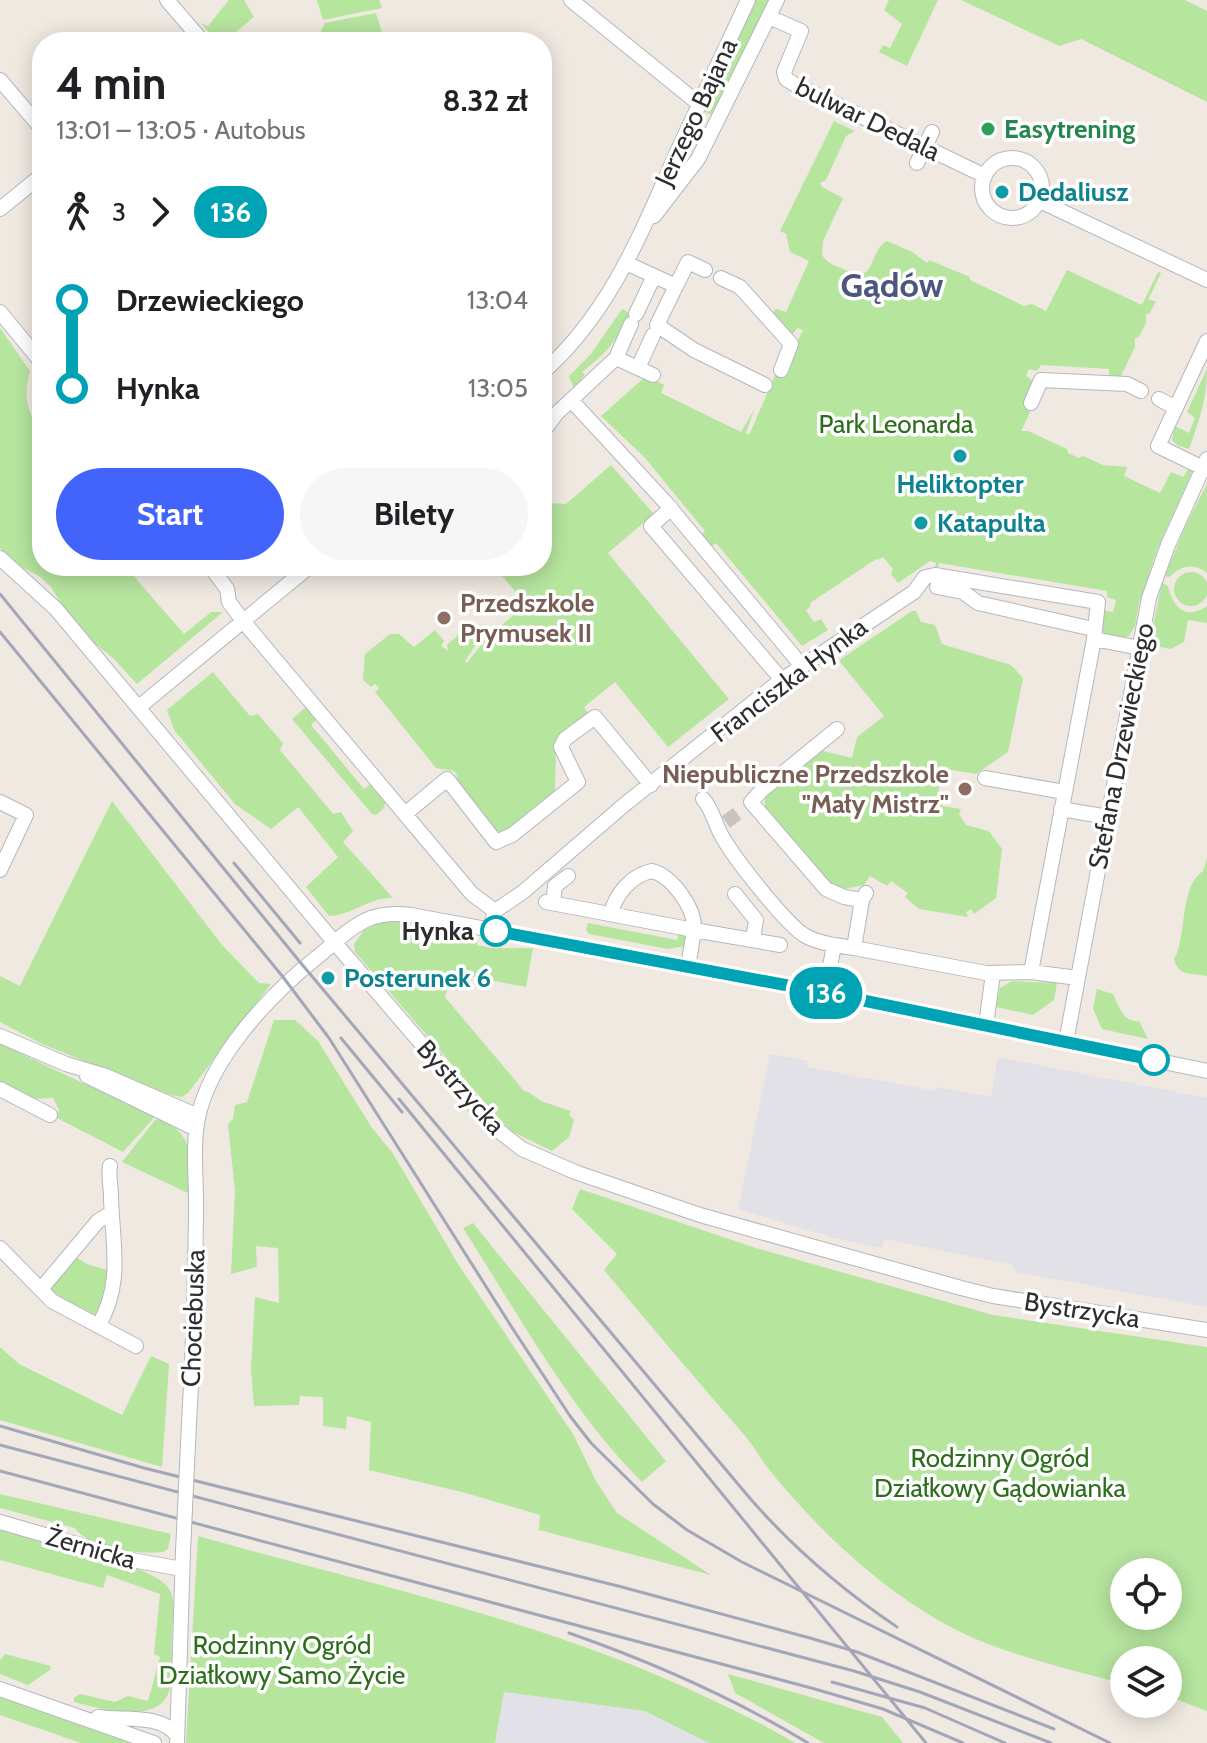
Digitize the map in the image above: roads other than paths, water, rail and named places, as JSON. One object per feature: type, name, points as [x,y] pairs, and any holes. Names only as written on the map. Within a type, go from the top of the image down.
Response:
[{"type":"street","points":[[167,0],[194,32]]},
{"type":"street","points":[[571,0],[699,104]]},
{"type":"street","name":"Jerzego Bajana","points":[[552,363],[588,325],[626,263],[748,0]]},
{"type":"street","name":"Jerzego Bajana","points":[[645,225],[679,187],[698,159],[777,0]]},
{"type":"street","name":"bulwar Dedala","points":[[769,17],[801,31],[786,63],[786,79],[985,176]]},
{"type":"street","points":[[0,80],[32,117]]},
{"type":"street","points":[[917,163],[932,132]]},
{"type":"street","points":[[1021,159],[1040,176],[1040,201],[1028,214],[1011,219],[1002,217],[987,205],[983,196],[985,176],[993,165],[1002,160],[1021,159]]},
{"type":"street","points":[[0,209],[32,183]]},
{"type":"street","points":[[1040,201],[1207,280]]},
{"type":"street","points":[[705,270],[688,262],[657,325],[694,350],[765,385]]},
{"type":"street","points":[[626,263],[676,286]]},
{"type":"street","points":[[552,419],[582,387],[616,358],[654,276]]},
{"type":"street","points":[[721,278],[740,287],[791,344],[781,370]]},
{"type":"street","points":[[0,312],[32,347]]},
{"type":"street","points":[[638,368],[653,335]]},
{"type":"street","points":[[1205,464],[1158,446],[1207,341]]},
{"type":"street","points":[[616,358],[653,375]]},
{"type":"street","points":[[1031,403],[1041,380],[1127,384],[1141,391]]},
{"type":"street","points":[[1159,399],[1176,408]]},
{"type":"street","points":[[571,400],[671,508],[802,666]]},
{"type":"street","name":"Stefana Drzewieckiego","points":[[1066,1042],[1152,589],[1205,464]]},
{"type":"street","points":[[671,508],[651,526],[782,680]]},
{"type":"street","name":"Bystrzycka","points":[[0,558],[56,609],[490,1124],[522,1149],[700,1215],[961,1288],[993,1296],[1207,1330]]},
{"type":"street","name":"Franciszka Hynka","points":[[495,911],[523,892],[782,680],[914,592],[930,575],[945,584]]},
{"type":"street","points":[[217,576],[227,589],[229,602],[243,621],[472,894],[495,911],[490,930]]},
{"type":"street","points":[[139,707],[298,576]]},
{"type":"street","points":[[945,584],[1098,602],[1031,972]]},
{"type":"street","points":[[945,584],[978,603],[1140,648]]},
{"type":"street","points":[[717,602],[735,586]]},
{"type":"street","points":[[405,814],[447,779],[496,842],[512,835],[578,782],[561,747],[565,739],[595,717],[651,785]]},
{"type":"street","points":[[837,729],[762,790],[746,807],[826,889],[844,897],[864,896],[854,948]]},
{"type":"street","points":[[985,778],[1064,792]]},
{"type":"street","points":[[703,799],[744,867],[796,929],[811,939],[993,974],[1031,972],[1078,978]]},
{"type":"street","points":[[0,802],[26,815],[0,870]]},
{"type":"street","points":[[1061,809],[1108,817]]},
{"type":"street","points":[[611,914],[614,897],[643,873],[656,872],[663,876],[692,913],[694,930],[688,967]]},
{"type":"street","points":[[568,876],[555,886],[550,903],[780,945]]},
{"type":"street","points":[[735,894],[756,920],[753,940]]},
{"type":"street","name":"Chociebuska","points":[[177,1739],[195,1272],[197,1122],[210,1085],[228,1054],[274,994],[366,919],[387,913],[490,930],[825,993],[1207,1071]]},
{"type":"street","points":[[825,993],[834,945]]},
{"type":"street","points":[[986,1025],[993,974]]},
{"type":"street","points":[[0,1036],[66,1064],[103,1086],[197,1122]]},
{"type":"street","points":[[0,1089],[50,1115]]},
{"type":"street","points":[[98,1326],[110,1297],[114,1274],[116,1239],[111,1213],[110,1166]]},
{"type":"street","points":[[41,1289],[98,1221],[111,1213]]},
{"type":"street","points":[[0,1248],[64,1310],[136,1346]]},
{"type":"street","name":"Żernicka","points":[[0,1522],[141,1562],[182,1569]]},
{"type":"street","points":[[151,1720],[167,1711],[179,1688]]},
{"type":"street","points":[[0,1689],[157,1743],[177,1739],[169,1727],[151,1720],[103,1718],[65,1711]]},
{"type":"tunnel","points":[[726,822],[741,811]]},
{"type":"railway","points":[[0,594],[300,962],[748,1496],[818,1566],[897,1627]]},
{"type":"railway","points":[[0,632],[283,977],[329,1038],[511,1326],[591,1443],[653,1504],[687,1530],[742,1562],[1110,1743]]},
{"type":"railway","points":[[234,863],[300,943]]},
{"type":"railway","points":[[341,1038],[402,1112]]},
{"type":"railway","points":[[399,1099],[926,1743]]},
{"type":"railway","points":[[0,1426],[144,1468],[622,1587],[810,1638],[857,1652],[1054,1729]]},
{"type":"railway","points":[[0,1445],[854,1671],[920,1692],[1051,1743]]},
{"type":"railway","points":[[0,1471],[815,1689],[883,1709],[963,1743]]},
{"type":"railway","points":[[569,1633],[691,1682],[750,1710],[808,1743]]},
{"type":"railway","points":[[832,1682],[925,1708],[1005,1743]]},
{"type":"place","name":"Easytrening","points":[[988,129]]},
{"type":"place","name":"Dedaliusz","points":[[1002,192]]},
{"type":"place","name":"Heliktopter","points":[[960,456]]},
{"type":"place","name":"Katapulta","points":[[921,523]]},
{"type":"place","name":"Przedszkole Prymusek II","points":[[444,618]]},
{"type":"place","name":"Niepubliczne Przedszkole \"Mały Mistrz\"","points":[[965,789]]},
{"type":"place","name":"Hynka","points":[[496,931]]},
{"type":"place","name":"Posterunek 6","points":[[328,978]]},
{"type":"district","name":"Gądów","points":[[892,285]]},
{"type":"park label","name":"Park Leonarda","points":[[896,424]]},
{"type":"park label","name":"Rodzinny Ogród Działkowy Gądowianka","points":[[1000,1473]]},
{"type":"park label","name":"Rodzinny Ogród Działkowy Samo Życie","points":[[282,1660]]}]
